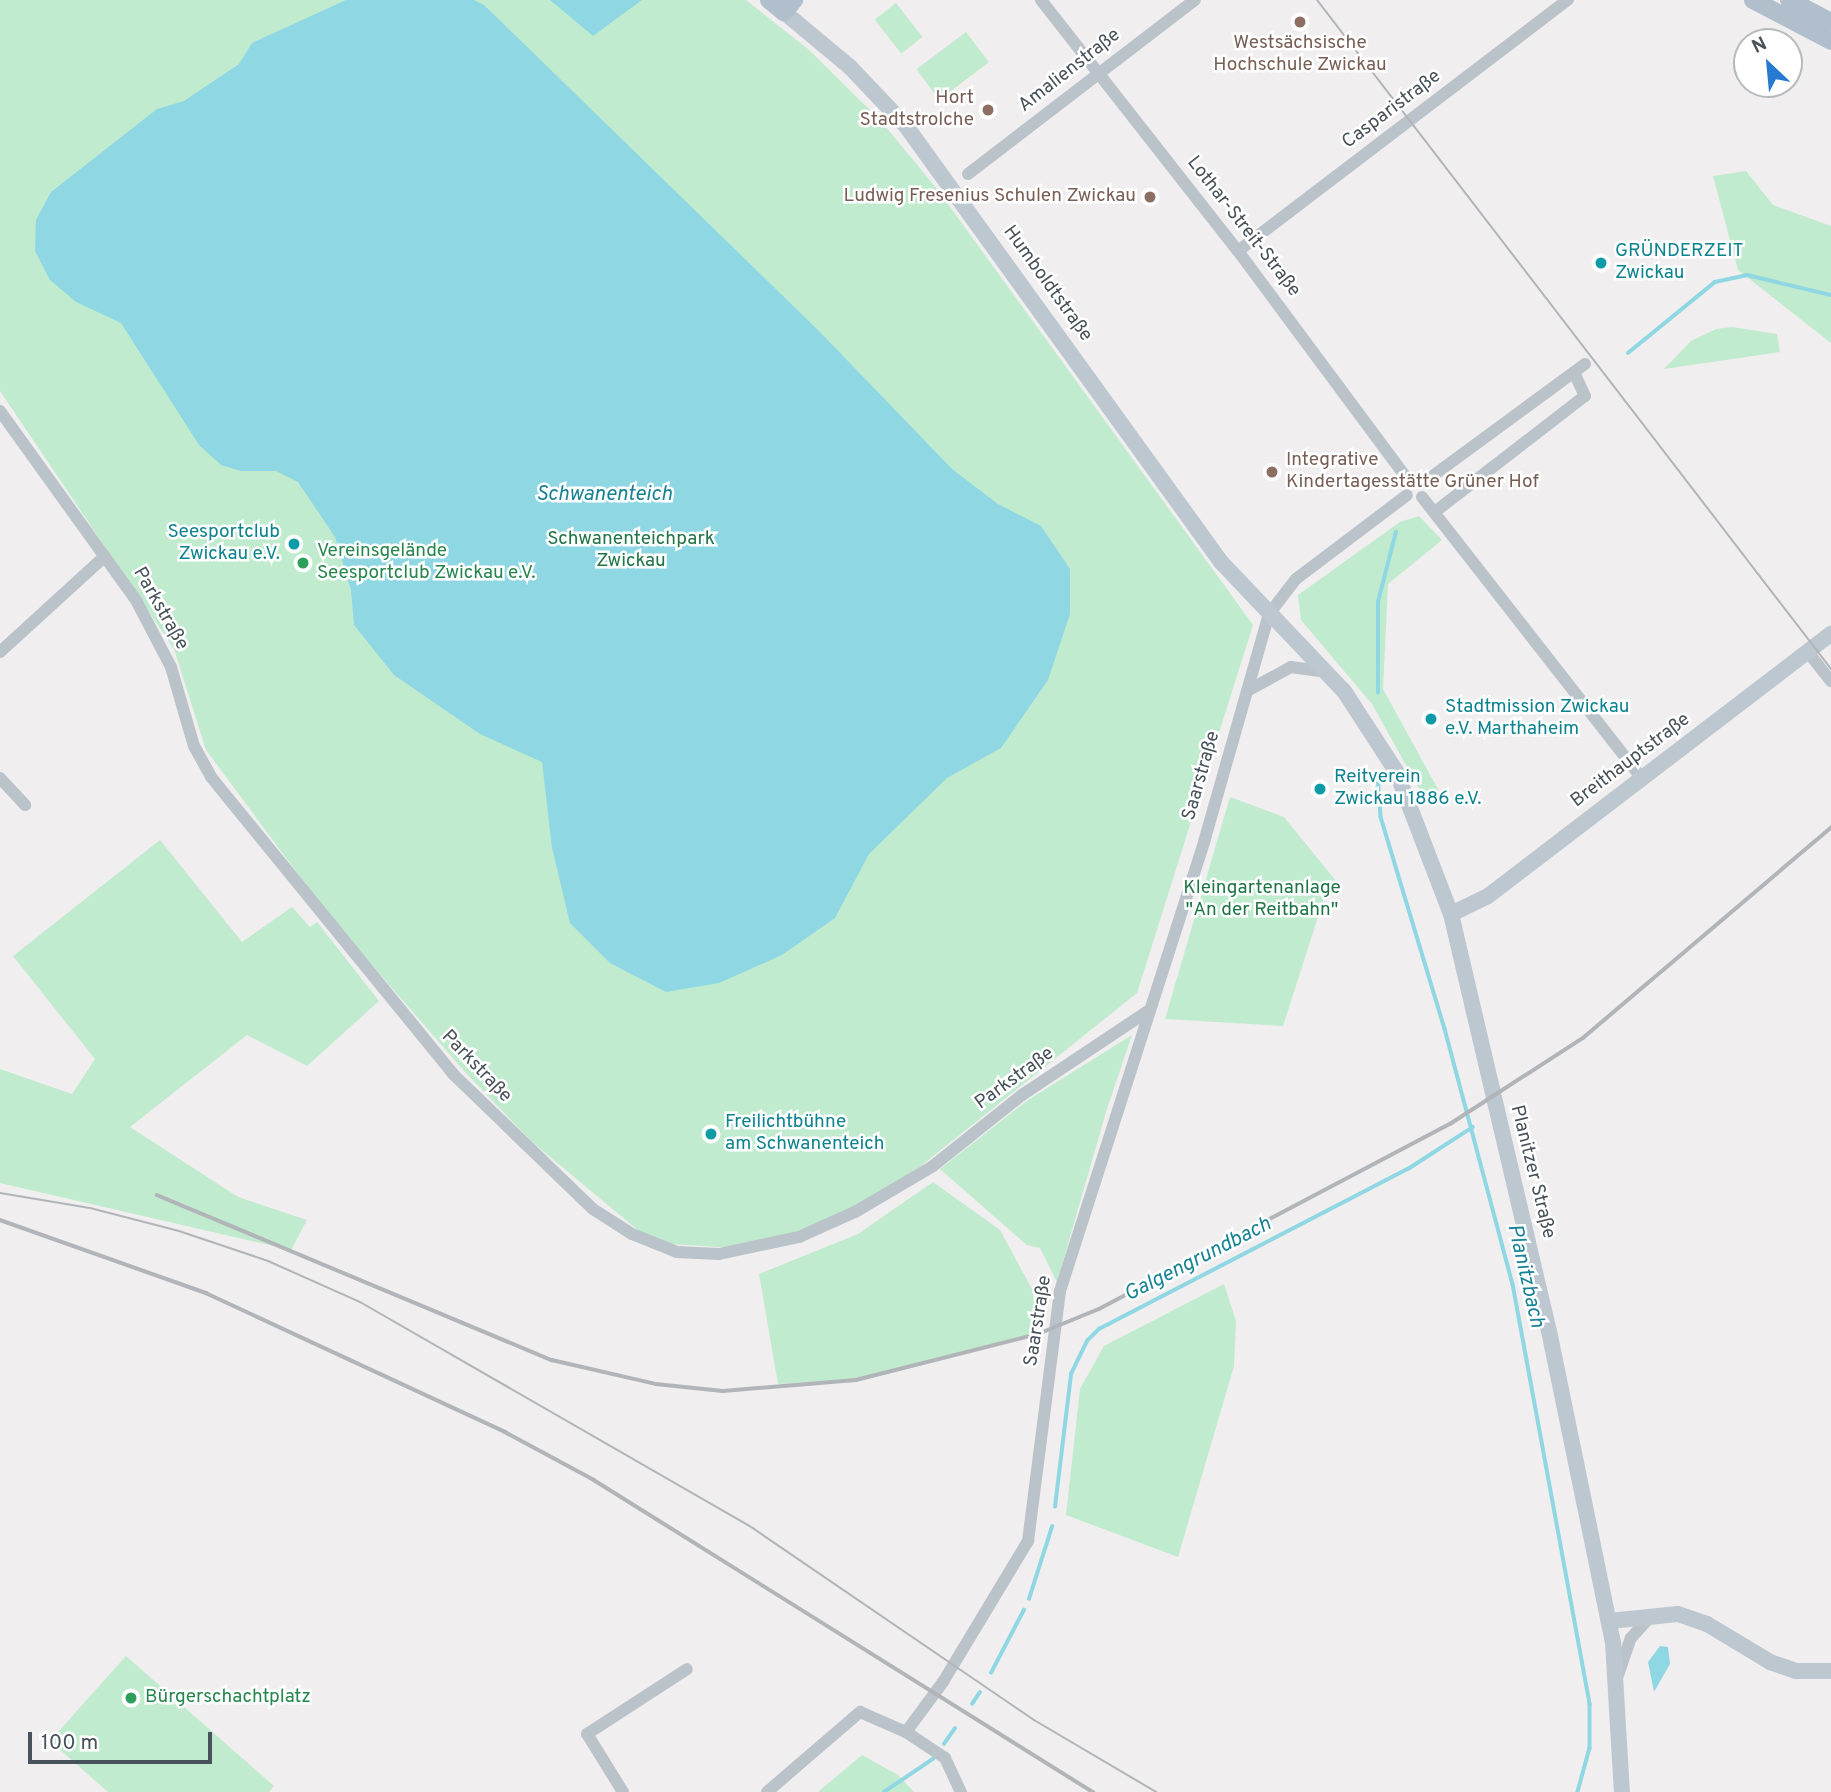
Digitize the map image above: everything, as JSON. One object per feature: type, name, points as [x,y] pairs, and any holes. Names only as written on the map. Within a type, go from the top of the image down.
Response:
[{"type":"main road","points":[[1753,0],[1831,41]]},
{"type":"main road","points":[[1789,0],[1831,22]]},
{"type":"main road","name":"Humboldtstraße","points":[[778,3],[906,125],[1221,562],[1269,614]]},
{"type":"main road","name":"Planitzer Straße","points":[[1269,614],[1328,673],[1365,719],[1396,771],[1451,914],[1549,1331],[1610,1621],[1622,1792]]},
{"type":"main road","name":"Breithauptstraße","points":[[1451,914],[1488,896],[1808,652],[1829,640]]},
{"type":"main road","points":[[1610,1621],[1678,1614],[1707,1624],[1770,1661],[1796,1671],[1831,1671]]},
{"type":"street","name":"Lothar-Streit-Straße","points":[[1041,0],[1238,251],[1642,779]]},
{"type":"street","name":"Amalienstraße","points":[[968,174],[1195,0]]},
{"type":"street","name":"Casparistraße","points":[[1238,251],[1568,0]]},
{"type":"street","points":[[1418,487],[1580,368],[1584,396],[1436,511]]},
{"type":"street","name":"Parkstraße","points":[[0,411],[137,603],[171,667],[194,746],[211,777],[452,1073],[593,1209],[632,1234],[677,1252],[719,1254],[810,1232],[855,1212],[933,1166],[1022,1096],[1148,1011]]},
{"type":"street","name":"Saarstraße","points":[[906,1732],[943,1682],[1028,1541],[1060,1291],[1269,614],[1296,579],[1418,487]]},
{"type":"street","points":[[0,652],[105,556]]},
{"type":"street","points":[[1808,652],[1831,681]]},
{"type":"street","points":[[1247,691],[1291,667],[1328,673]]},
{"type":"street","points":[[0,778],[25,805]]},
{"type":"street","points":[[1616,1678],[1631,1638],[1652,1615]]},
{"type":"street","points":[[623,1792],[587,1734],[687,1669]]},
{"type":"street","points":[[767,1792],[860,1712],[906,1732],[945,1758],[961,1792]]},
{"type":"green space","name":"Schwanenteichpark Zwickau","points":[[0,0],[746,0],[808,49],[881,121],[937,189],[1253,625],[1137,993],[922,1165],[858,1208],[805,1232],[734,1248],[670,1244],[639,1231],[531,1141],[464,1071],[327,913],[206,750],[174,649],[0,391]]},
{"type":"green space","points":[[896,3],[922,37],[901,54],[875,20]]},
{"type":"green space","points":[[966,32],[989,62],[939,100],[916,69]]},
{"type":"green space","points":[[1746,171],[1773,205],[1831,226],[1831,343],[1738,270],[1713,176]]},
{"type":"green space","points":[[1732,327],[1777,334],[1780,352],[1664,369],[1691,341],[1716,329]]},
{"type":"green space","points":[[1419,516],[1442,540],[1388,584],[1383,689],[1439,791],[1426,801],[1372,704],[1301,620],[1298,595],[1400,522]]},
{"type":"green space","name":"Kleingartenanlage \"An der Reitbahn\"","points":[[1230,797],[1284,817],[1336,881],[1327,889],[1283,1026],[1165,1019]]},
{"type":"green space","points":[[160,840],[242,942],[292,907],[310,927],[317,922],[379,1001],[307,1066],[247,1035],[130,1127],[238,1197],[307,1220],[291,1250],[0,1183],[0,1069],[72,1094],[95,1059],[13,956]]},
{"type":"green space","points":[[1132,1035],[1106,1112],[1057,1282],[1040,1248],[1027,1245],[940,1169],[1028,1100]]},
{"type":"green space","points":[[933,1182],[1000,1230],[1032,1289],[1038,1334],[860,1379],[778,1384],[759,1274],[858,1234]]},
{"type":"green space","points":[[1224,1284],[1236,1321],[1234,1366],[1178,1557],[1066,1515],[1080,1389],[1104,1346]]},
{"type":"green space","name":"Bürgerschachtplatz","points":[[126,1656],[274,1786],[269,1792],[108,1792],[50,1741]]},
{"type":"green space","points":[[862,1755],[898,1775],[914,1792],[818,1792]]},
{"type":"water","name":"Schwanenteich","points":[[346,0],[474,0],[484,5],[821,333],[952,469],[998,504],[1041,526],[1070,569],[1070,614],[1048,680],[1001,748],[947,778],[869,854],[835,918],[782,955],[719,983],[666,992],[610,963],[570,923],[552,848],[542,762],[480,734],[394,675],[354,625],[351,590],[335,537],[298,482],[276,471],[241,471],[221,465],[199,445],[121,323],[76,302],[50,280],[35,251],[36,220],[51,192],[157,109],[184,101],[239,64],[252,43]]},
{"type":"water","points":[[550,0],[642,0],[593,36]]},
{"type":"water","points":[[1660,1646],[1668,1647],[1670,1664],[1654,1692],[1648,1662]]},
{"type":"waterway","name":"Planitzbach","points":[[1628,353],[1715,282],[1747,275],[1831,295]]},
{"type":"waterway","name":"Planitzbach","points":[[1378,693],[1378,602],[1396,532]]},
{"type":"waterway","name":"Planitzbach","points":[[1378,775],[1381,817],[1445,1029],[1513,1284],[1590,1704],[1590,1748],[1578,1792]]},
{"type":"waterway","name":"Galgengrundbach","points":[[1055,1507],[1071,1374],[1087,1341],[1099,1329],[1408,1169],[1473,1127]]},
{"type":"waterway","name":"Galgengrundbach","points":[[1029,1599],[1052,1527]]},
{"type":"waterway","name":"Galgengrundbach","points":[[991,1673],[1024,1610]]},
{"type":"waterway","name":"Galgengrundbach","points":[[972,1704],[980,1692]]},
{"type":"waterway","name":"Galgengrundbach","points":[[944,1744],[955,1728]]},
{"type":"waterway","name":"Galgengrundbach","points":[[884,1792],[933,1759]]},
{"type":"tram line","points":[[1317,0],[1831,669]]},
{"type":"tram line","points":[[0,1193],[90,1208],[179,1231],[268,1261],[360,1302],[754,1529],[1034,1720],[1156,1792]]},
{"type":"railway","points":[[157,1195],[552,1360],[656,1384],[723,1391],[856,1380],[1038,1334],[1099,1309],[1450,1124],[1583,1038],[1831,828]]},
{"type":"railway","points":[[0,1220],[206,1293],[505,1432],[594,1480],[1093,1792]]},
{"type":"place","name":"Westsächsische Hochschule Zwickau","points":[[1300,22]]},
{"type":"place","name":"Hort Stadtstrolche","points":[[988,110]]},
{"type":"place","name":"Ludwig Fresenius Schulen Zwickau","points":[[1150,197]]},
{"type":"place","name":"GRÜNDERZEIT Zwickau","points":[[1601,263]]},
{"type":"place","name":"Integrative Kindertagesstätte Grüner Hof","points":[[1272,472]]},
{"type":"place","name":"Seesportclub Zwickau e.V.","points":[[294,544]]},
{"type":"place","name":"Vereinsgelände Seesportclub Zwickau e.V.","points":[[303,563]]},
{"type":"place","name":"Stadtmission Zwickau e.V. Marthaheim","points":[[1431,719]]},
{"type":"place","name":"Reitverein Zwickau 1886 e.V.","points":[[1320,789]]},
{"type":"place","name":"Freilichtbühne am Schwanenteich","points":[[711,1134]]},
{"type":"place","name":"Bürgerschachtplatz","points":[[131,1698]]}]
